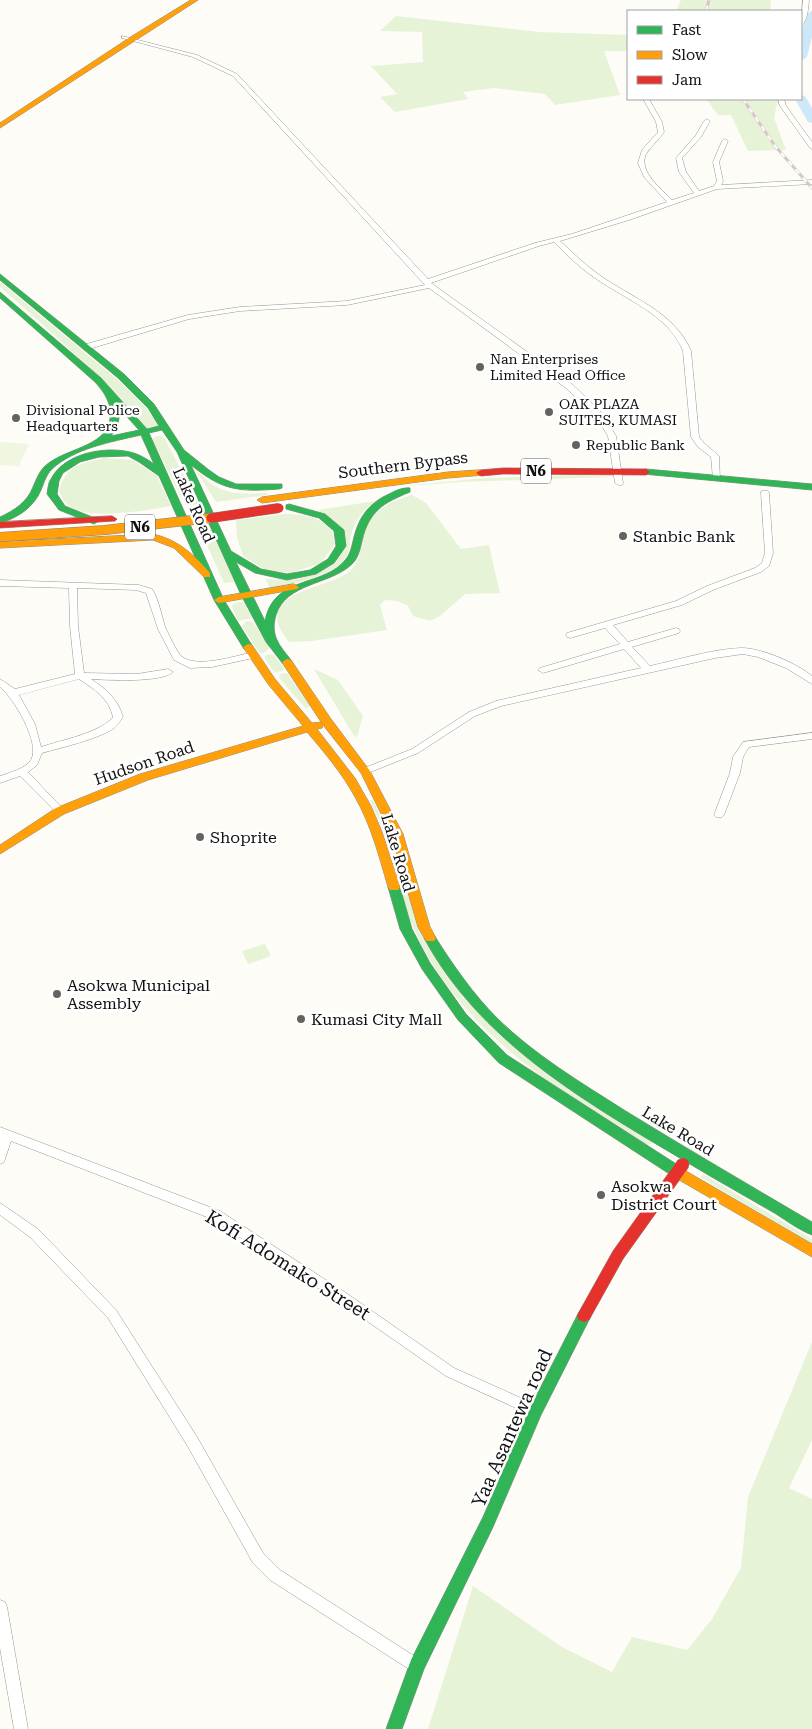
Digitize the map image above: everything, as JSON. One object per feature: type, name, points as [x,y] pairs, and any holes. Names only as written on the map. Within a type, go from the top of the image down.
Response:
[{"type":"main road","points":[[0,126],[184,0]]},
{"type":"main road","points":[[0,118],[127,38],[195,0]]},
{"type":"main road","name":"Lake Road","points":[[0,276],[127,382],[151,406],[165,427],[181,452],[246,595],[271,642],[294,671],[327,722],[365,771],[397,834],[424,927],[442,960],[474,1003],[510,1040],[554,1073],[688,1156],[812,1229]]},
{"type":"main road","name":"Lake Road","points":[[0,294],[50,336],[111,395],[144,431],[219,600],[253,655],[351,781],[368,810],[382,846],[406,929],[426,966],[462,1017],[503,1059],[677,1172],[812,1251]]},
{"type":"main road","points":[[98,442],[113,428],[118,414],[111,395]]},
{"type":"main road","points":[[0,520],[21,510],[34,496],[44,471],[52,464],[98,442],[165,427]]},
{"type":"main road","points":[[181,452],[216,482],[239,489],[252,490],[422,467],[503,471]]},
{"type":"main road","points":[[94,521],[62,508],[52,494],[55,478],[68,466],[86,456],[99,453],[128,454],[140,459],[162,474]]},
{"type":"main road","name":"Southern Bypass","points":[[0,526],[94,521],[448,475],[503,471],[618,477],[717,478],[812,487]]},
{"type":"main road","name":"Southern Bypass","points":[[0,537],[86,532],[169,524],[406,490],[618,477],[643,484],[812,496]]},
{"type":"main road","points":[[219,600],[324,580],[342,570],[355,553],[366,514],[379,502],[406,490]]},
{"type":"main road","points":[[228,552],[246,565],[266,574],[278,576],[291,577],[312,573],[332,562],[337,556],[342,543],[338,528],[332,521],[318,513],[284,508]]},
{"type":"main road","points":[[0,545],[153,537],[165,539],[179,546],[207,574]]},
{"type":"main road","points":[[271,642],[270,618],[274,606],[284,595],[299,586]]},
{"type":"main road","name":"Hudson Road","points":[[0,850],[60,811],[144,777],[327,722]]},
{"type":"main road","name":"Yaa Asantewa road","points":[[394,1729],[417,1666],[488,1522],[536,1411],[579,1325],[618,1255],[688,1156]]},
{"type":"street","points":[[802,22],[806,0]]},
{"type":"street","points":[[127,38],[200,56],[235,75],[428,284],[569,386],[598,414],[612,436],[618,477]]},
{"type":"street","points":[[647,100],[659,122],[661,132],[642,158],[642,167],[647,177],[670,203]]},
{"type":"street","points":[[781,100],[783,106],[812,147]]},
{"type":"street","points":[[698,194],[680,168],[679,158],[699,136],[707,121]]},
{"type":"street","points":[[716,187],[720,181],[716,162],[725,141]]},
{"type":"street","points":[[86,348],[188,316],[240,309],[347,303],[428,284],[537,244],[628,220],[716,187],[812,182]]},
{"type":"street","points":[[555,240],[595,276],[646,306],[684,342],[687,351],[695,437],[701,445],[715,456],[717,478]]},
{"type":"street","points":[[570,635],[679,603],[710,588],[758,570],[766,564],[770,554],[765,493]]},
{"type":"street","points":[[0,583],[136,587],[148,591],[153,598],[162,629],[177,658],[190,665],[212,664],[253,655]]},
{"type":"street","points":[[38,751],[95,733],[111,726],[118,717],[117,710],[110,699],[80,676],[74,626],[74,585]]},
{"type":"street","points":[[607,624],[648,670]]},
{"type":"street","points":[[543,670],[676,632]]},
{"type":"street","points":[[365,771],[415,751],[472,714],[499,703],[715,655],[743,651],[773,659],[802,671],[812,681]]},
{"type":"street","points":[[13,693],[80,676],[137,677],[168,672]]},
{"type":"street","points":[[0,682],[13,693],[31,726],[38,751],[36,760],[21,771],[0,780]]},
{"type":"street","points":[[719,816],[735,773],[738,757],[746,744],[812,736]]},
{"type":"street","points":[[21,771],[60,811]]},
{"type":"street","points":[[0,1159],[3,1133]]},
{"type":"street","name":"Kofi Adomako Street","points":[[3,1133],[216,1215],[345,1299],[450,1372],[536,1411]]},
{"type":"street","points":[[0,1208],[34,1233],[112,1314],[192,1441],[258,1558],[275,1575],[417,1666]]},
{"type":"street","points":[[0,1608],[21,1729]]},
{"type":"green space","points":[[681,0],[771,0],[770,10],[676,10]]},
{"type":"green space","points":[[396,16],[539,32],[627,35],[627,51],[604,51],[620,95],[555,105],[545,94],[494,88],[463,92],[468,99],[395,112],[380,97],[397,94],[371,66],[423,62],[422,32],[380,31]]},
{"type":"green space","points":[[707,100],[778,100],[774,118],[786,150],[748,151],[731,115],[718,115]]},
{"type":"green space","points":[[0,282],[119,381],[139,400],[160,426],[146,430],[76,356],[0,287]]},
{"type":"green space","points":[[156,436],[161,436],[165,439],[199,504],[185,505],[152,439]]},
{"type":"green space","points":[[0,442],[29,444],[19,466],[0,465]]},
{"type":"green space","points":[[104,458],[133,460],[157,476],[171,506],[99,514],[73,508],[64,501],[59,491],[62,482],[70,471],[81,464]]},
{"type":"green space","points":[[195,469],[208,482],[226,491],[246,494],[266,493],[268,495],[216,502]]},
{"type":"green space","points":[[576,475],[610,477],[460,482],[390,487],[485,478]]},
{"type":"green space","points":[[412,495],[426,503],[461,549],[489,545],[500,593],[465,594],[440,616],[430,621],[413,616],[408,606],[397,601],[385,600],[380,605],[387,630],[312,641],[289,642],[277,620],[278,611],[282,604],[299,593],[350,571],[357,561],[365,529],[372,516],[391,503]]},
{"type":"green space","points":[[375,501],[357,520],[351,535],[348,553],[342,563],[334,569],[313,578],[270,589],[266,579],[294,580],[345,547],[318,510]]},
{"type":"green space","points":[[284,514],[303,515],[321,521],[330,529],[335,544],[321,563],[291,573],[266,570],[243,556],[237,538],[236,520]]},
{"type":"green space","points":[[211,524],[234,582],[224,583],[196,526]]},
{"type":"green space","points":[[241,602],[244,603],[252,618],[238,621],[232,606]]},
{"type":"green space","points":[[246,621],[253,622],[270,648],[262,654],[258,651],[242,626]]},
{"type":"green space","points":[[268,654],[274,655],[284,668],[283,671],[274,672],[264,657]]},
{"type":"green space","points":[[314,669],[338,680],[363,716],[357,737],[354,736]]},
{"type":"green space","points":[[287,673],[309,707],[305,708],[279,678],[280,674]]},
{"type":"green space","points":[[370,800],[373,800],[463,998],[653,1143],[647,1145],[543,1077],[480,1024],[453,994],[430,960],[411,922],[390,849]]},
{"type":"green space","points":[[265,944],[271,956],[248,964],[242,951]]},
{"type":"green space","points":[[703,1174],[812,1239],[812,1245],[700,1177]]},
{"type":"green space","points":[[812,1342],[812,1440],[789,1488],[812,1499],[812,1729],[428,1729],[473,1586],[562,1647],[612,1672],[632,1637],[687,1650],[712,1619],[741,1568],[748,1497]]},
{"type":"waterway","points":[[802,53],[812,14]]},
{"type":"waterway","points":[[802,100],[812,119]]},
{"type":"railway","points":[[706,10],[709,0]]},
{"type":"railway","points":[[744,100],[775,146],[812,188]]},
{"type":"traffic: fast","points":[[0,276],[121,376],[151,406],[181,452],[246,595],[271,642],[287,662]]},
{"type":"traffic: fast","points":[[0,294],[98,380],[144,431],[219,600],[248,647]]},
{"type":"traffic: fast","points":[[0,520],[17,512],[31,500],[43,475],[59,459],[97,443],[107,436],[113,427],[115,414],[111,395]]},
{"type":"traffic: fast","points":[[98,442],[165,427]]},
{"type":"traffic: fast","points":[[181,452],[225,484],[247,488],[279,486]]},
{"type":"traffic: fast","points":[[94,521],[62,508],[52,494],[55,479],[60,471],[68,465],[88,456],[120,453],[138,457],[162,474]]},
{"type":"traffic: fast","points":[[646,472],[812,487]]},
{"type":"traffic: fast","points":[[271,642],[270,619],[274,607],[281,598],[303,585],[339,570],[348,563],[354,554],[361,527],[369,512],[381,502],[407,490]]},
{"type":"traffic: fast","points":[[228,553],[258,571],[287,577],[313,572],[331,561],[341,546],[339,530],[322,516],[289,507]]},
{"type":"traffic: fast","points":[[394,887],[406,929],[426,966],[462,1017],[503,1059],[679,1173]]},
{"type":"traffic: fast","points":[[430,938],[450,970],[471,998],[494,1023],[546,1066],[658,1137],[812,1229]]},
{"type":"traffic: fast","points":[[394,1729],[417,1666],[488,1522],[536,1411],[584,1316]]},
{"type":"traffic: slow","points":[[0,126],[131,39],[195,0]]},
{"type":"traffic: slow","points":[[262,500],[448,475],[481,473]]},
{"type":"traffic: slow","points":[[0,537],[105,530],[211,518]]},
{"type":"traffic: slow","points":[[0,545],[153,537],[177,546],[207,575]]},
{"type":"traffic: slow","points":[[219,600],[294,587]]},
{"type":"traffic: slow","points":[[248,647],[272,681],[339,764],[359,793],[377,832],[394,887]]},
{"type":"traffic: slow","points":[[287,662],[327,722],[365,771],[397,834],[424,927],[430,938]]},
{"type":"traffic: slow","points":[[0,850],[60,811],[144,777],[318,725]]},
{"type":"traffic: slow","points":[[679,1173],[812,1251]]},
{"type":"traffic: jam","points":[[481,473],[503,471],[646,472]]},
{"type":"traffic: jam","points":[[211,518],[279,508]]},
{"type":"traffic: jam","points":[[0,525],[112,519]]},
{"type":"traffic: jam","points":[[584,1316],[618,1255],[683,1164]]},
{"type":"place","name":"Nan Enterprises Limited Head Office","points":[[480,367]]},
{"type":"place","name":"OAK PLAZA SUITES, KUMASI","points":[[549,412]]},
{"type":"place","name":"Divisional Police Headquarters","points":[[16,418]]},
{"type":"place","name":"Republic Bank","points":[[576,445]]},
{"type":"place","name":"Stanbic Bank","points":[[623,536]]},
{"type":"place","name":"Shoprite","points":[[200,837]]},
{"type":"place","name":"Asokwa Municipal Assembly","points":[[57,994]]},
{"type":"place","name":"Kumasi City Mall","points":[[301,1019]]},
{"type":"place","name":"Asokwa District Court","points":[[601,1195]]}]
